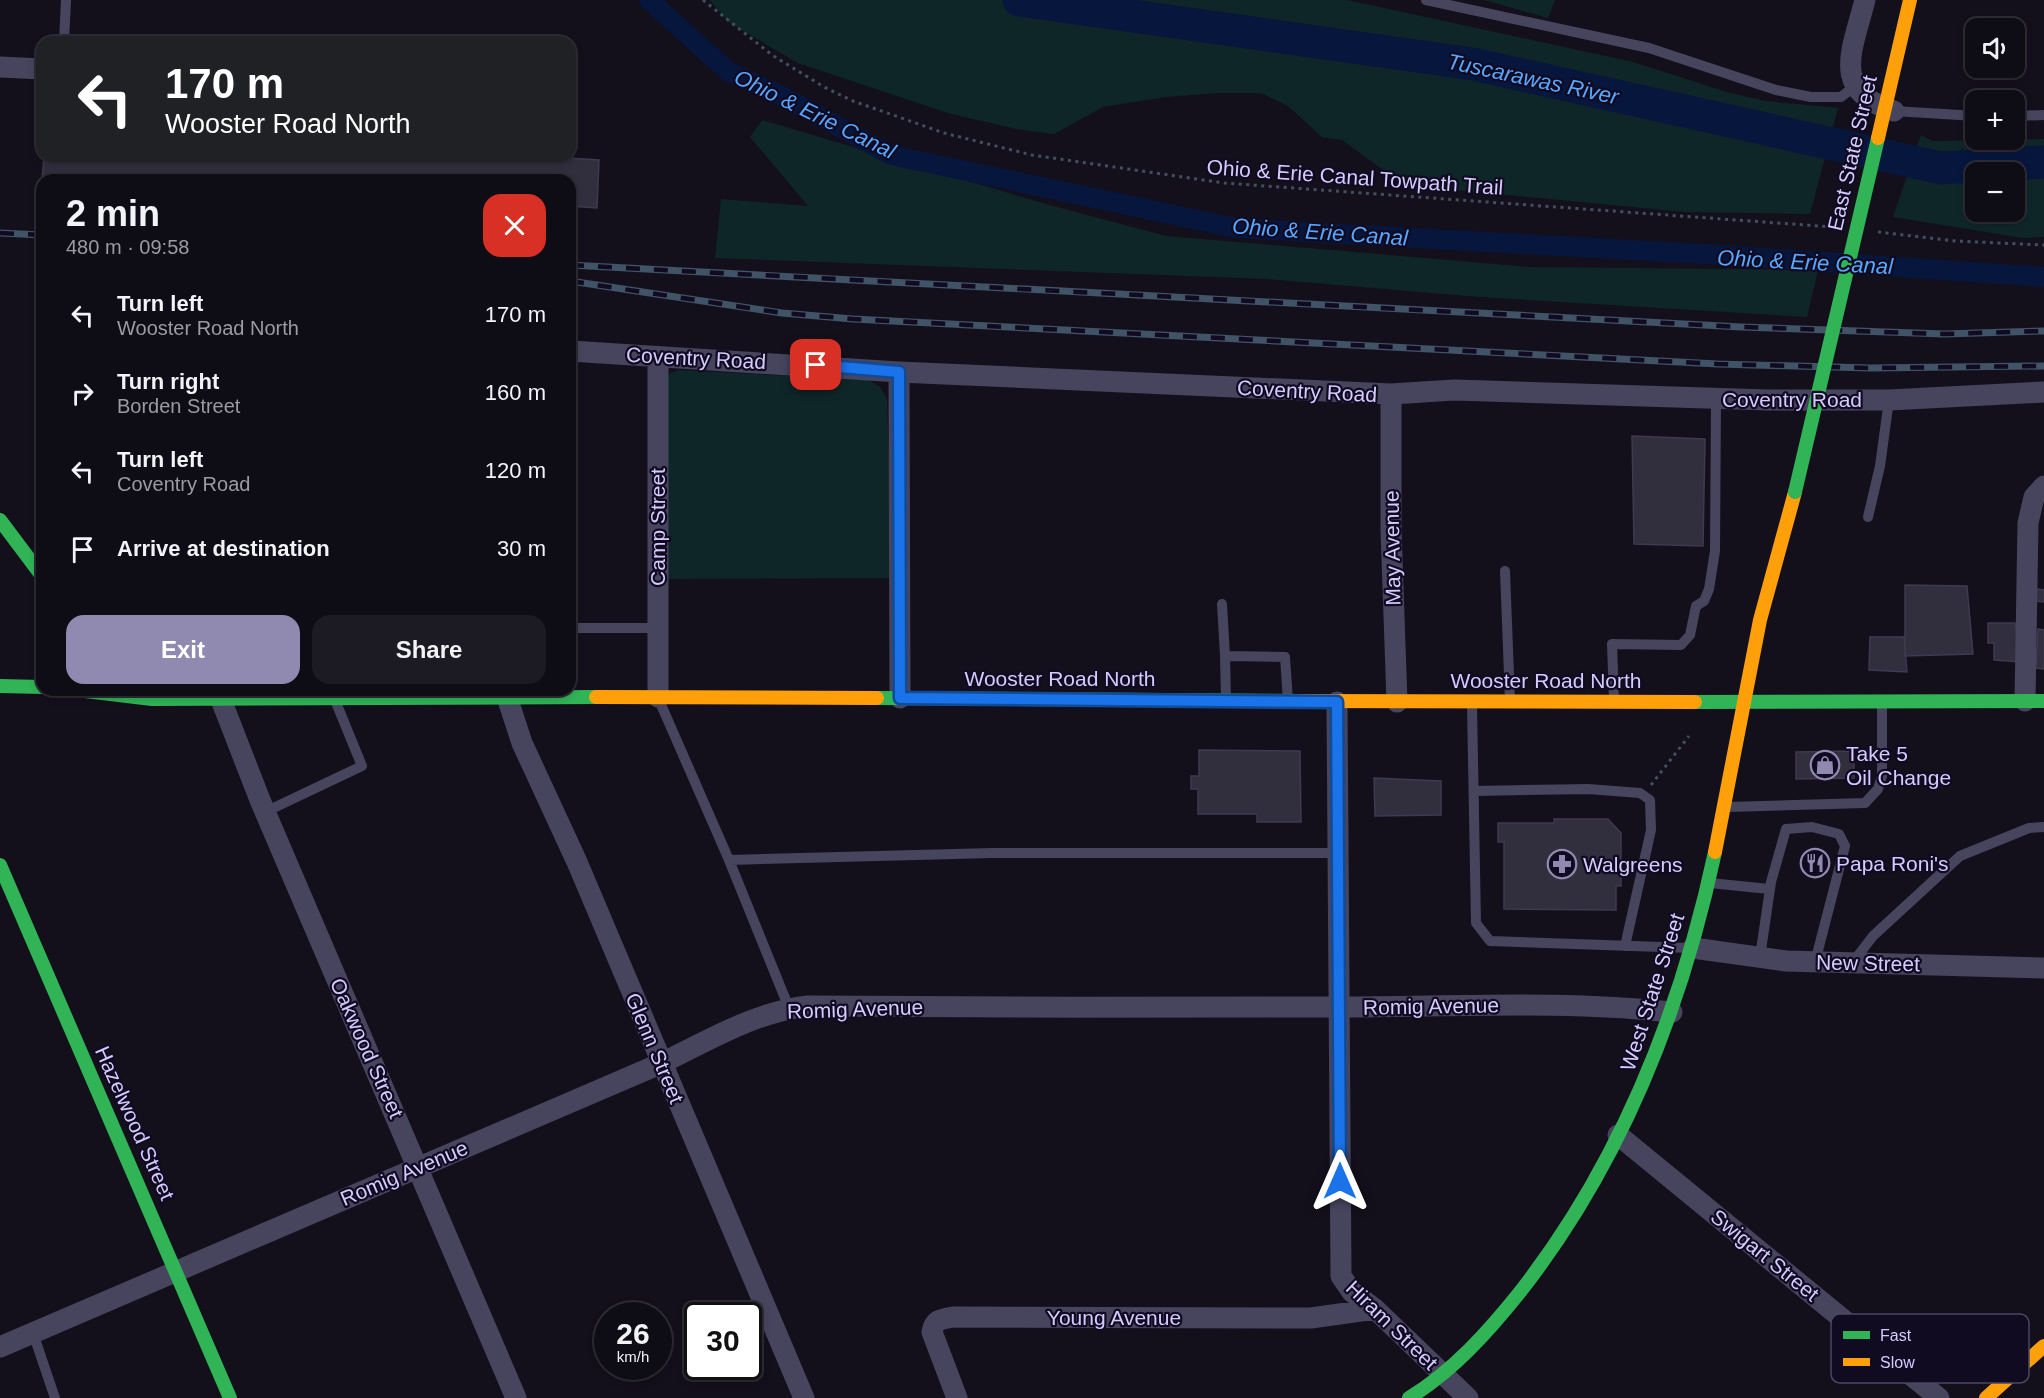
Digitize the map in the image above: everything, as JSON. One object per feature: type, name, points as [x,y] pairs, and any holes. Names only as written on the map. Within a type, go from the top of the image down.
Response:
[{"type":"main road","name":"East State Street","points":[[1795,492],[1910,0]]},
{"type":"main road","name":"West State Street","points":[[1410,1398],[1442,1373],[1483,1334],[1520,1293],[1564,1230],[1618,1135],[1649,1074],[1693,948],[1746,700],[1756,638],[1795,492]]},
{"type":"main road","points":[[0,520],[36,568]]},
{"type":"main road","points":[[0,686],[36,687]]},
{"type":"main road","name":"Wooster Road North","points":[[136,696],[152,699],[366,696]]},
{"type":"main road","name":"Wooster Road North","points":[[482,696],[1337,702],[2035,701]]},
{"type":"main road","name":"Hazelwood Street","points":[[2,874],[230,1398]]},
{"type":"main road","points":[[2029,1359],[2044,1346]]},
{"type":"main road","points":[[1986,1398],[2003,1383]]},
{"type":"street","points":[[1865,0],[1852,49],[1851,80],[1859,94],[1874,105],[1894,111]]},
{"type":"street","points":[[0,67],[36,69]]},
{"type":"street","name":"Coventry Road","points":[[576,351],[712,358],[899,372],[1391,394],[1454,390],[1716,399],[1888,400],[2044,392]]},
{"type":"street","name":"Camp Street","points":[[658,357],[658,697]]},
{"type":"street","points":[[899,372],[900,698]]},
{"type":"street","name":"May Avenue","points":[[1391,394],[1391,530],[1397,702]]},
{"type":"street","points":[[2035,701],[2028,524],[2034,497],[2044,486]]},
{"type":"street","name":"Oakwood Street","points":[[220,697],[265,812],[516,1398]]},
{"type":"street","name":"Glenn Street","points":[[507,697],[522,742],[577,862],[804,1398]]},
{"type":"street","name":"Hiram Street","points":[[1337,702],[1341,1276],[1352,1292],[1375,1309],[1468,1398]]},
{"type":"street","name":"New Street","points":[[1693,948],[1815,962],[2044,968]]},
{"type":"street","name":"Romig Avenue","points":[[0,1347],[662,1063],[752,1019],[789,1008],[808,1006],[1539,1005],[1617,1006],[1672,1012]]},
{"type":"street","name":"Swigart Street","points":[[1618,1135],[1836,1314]]},
{"type":"street","name":"Young Avenue","points":[[957,1398],[932,1332],[933,1324],[938,1320],[953,1317],[1311,1318],[1375,1309]]},
{"type":"street","name":"Swigart Street","points":[[1921,1383],[1939,1398]]},
{"type":"lane","points":[[64,36],[66,0]]},
{"type":"lane","points":[[1426,0],[1649,48],[1776,90],[1811,96],[1841,97],[1855,86]]},
{"type":"lane","points":[[1894,111],[1965,115]]},
{"type":"lane","points":[[2025,116],[2044,115]]},
{"type":"lane","points":[[1614,701],[1612,644],[1681,645],[1690,635],[1696,606],[1704,601],[1709,588],[1715,551],[1716,399]]},
{"type":"lane","points":[[1868,517],[1880,466],[1888,400]]},
{"type":"lane","points":[[1505,571],[1510,701]]},
{"type":"lane","points":[[1222,604],[1226,701]]},
{"type":"lane","points":[[576,628],[657,628]]},
{"type":"lane","points":[[1225,656],[1285,657],[1288,701]]},
{"type":"lane","points":[[265,812],[362,766],[334,697]]},
{"type":"lane","points":[[658,697],[729,860],[789,1008]]},
{"type":"lane","points":[[1723,807],[1864,803],[1878,789],[1882,776],[1882,700]]},
{"type":"lane","points":[[1472,702],[1476,923],[1490,941],[1693,948]]},
{"type":"lane","points":[[1474,791],[1588,789],[1643,795],[1650,800],[1651,830],[1625,946]]},
{"type":"lane","points":[[1760,957],[1769,889],[1786,830],[1812,827],[1839,834],[1845,846],[1815,962]]},
{"type":"lane","points":[[1853,962],[1873,936],[1960,856],[2029,828],[2044,827]]},
{"type":"lane","points":[[729,860],[992,853],[1337,853]]},
{"type":"lane","points":[[1707,883],[1769,889]]},
{"type":"lane","points":[[33,1333],[55,1398]]},
{"type":"path","name":"Ohio & Erie Canal Towpath Trail","points":[[703,0],[772,55],[834,92],[944,133],[1032,155],[1224,183],[1840,228]]},
{"type":"path","points":[[1875,232],[1955,241],[2044,245]]},
{"type":"path","points":[[1643,795],[1689,736]]},
{"type":"green space","points":[[710,0],[1347,0],[1633,62],[1730,93],[1766,101],[1838,108],[1810,214],[1685,212],[1404,185],[1342,140],[1322,137],[1288,106],[1261,93],[1165,97],[1103,107],[1054,134],[1016,129],[948,113],[798,63],[728,22]]},
{"type":"green space","points":[[1484,0],[1555,0],[1548,18]]},
{"type":"green space","points":[[762,120],[1046,204],[1166,236],[1530,267],[1818,270],[1807,317],[1480,297],[1268,279],[715,258],[721,199],[808,206],[750,137]]},
{"type":"green space","points":[[1921,135],[1933,141],[1965,140],[1965,150],[2025,150],[2025,139],[2044,139],[2044,237],[2023,238],[1893,217]]},
{"type":"green space","points":[[678,370],[869,380],[880,387],[887,399],[893,578],[662,579],[664,376]]},
{"type":"building","points":[[576,158],[599,160],[597,208],[576,206],[576,174],[42,174],[44,162],[576,162]]},
{"type":"building","points":[[1632,436],[1705,439],[1703,546],[1634,544]]},
{"type":"building","points":[[1905,585],[1967,586],[1973,654],[1905,656]]},
{"type":"building","points":[[2037,589],[2044,590],[2044,602],[2036,601]]},
{"type":"building","points":[[1988,623],[2015,623],[2022,662],[1994,660],[1994,643],[1988,643]]},
{"type":"building","points":[[2038,629],[2044,630],[2044,669],[2036,668]]},
{"type":"building","points":[[1870,637],[1904,637],[1907,672],[1869,670]]},
{"type":"building","points":[[1199,750],[1300,751],[1301,822],[1257,822],[1257,814],[1198,814],[1198,789],[1191,789],[1191,776],[1199,776]]},
{"type":"building","name":"Take 5 Oil Change","points":[[1854,751],[1854,778],[1796,779],[1796,752]]},
{"type":"building","points":[[1374,778],[1441,781],[1441,815],[1375,816]]},
{"type":"building","name":"Walgreens","points":[[1554,819],[1608,819],[1621,833],[1621,886],[1616,886],[1616,910],[1504,909],[1504,842],[1498,842],[1498,823],[1554,823]]},
{"type":"waterway","name":"Ohio & Erie Canal","points":[[649,0],[729,72],[780,95],[891,155],[1236,228],[1721,255],[2044,277]]},
{"type":"waterway","name":"Tuscarawas River","points":[[1019,0],[1473,64],[1941,168],[2044,162]]},
{"type":"railway","points":[[0,233],[36,235]]},
{"type":"railway","points":[[576,265],[1741,327],[1944,334],[2044,331]]},
{"type":"railway","points":[[576,282],[782,313],[853,319],[1718,364],[1870,368],[2044,366]]},
{"type":"traffic: fast","points":[[1795,492],[1878,138]]},
{"type":"traffic: fast","points":[[0,520],[36,568]]},
{"type":"traffic: fast","points":[[0,686],[36,687]]},
{"type":"traffic: fast","points":[[127,696],[152,699],[596,697]]},
{"type":"traffic: fast","points":[[877,698],[1303,701]]},
{"type":"traffic: fast","points":[[1695,702],[2044,701]]},
{"type":"traffic: fast","points":[[1409,1398],[1455,1363],[1495,1322],[1556,1243],[1588,1191],[1643,1083],[1665,1027],[1701,911],[1715,852]]},
{"type":"traffic: fast","points":[[0,865],[230,1398]]},
{"type":"traffic: slow","points":[[1878,138],[1910,0]]},
{"type":"traffic: slow","points":[[1715,852],[1760,620],[1795,492]]},
{"type":"traffic: slow","points":[[596,697],[877,698]]},
{"type":"traffic: slow","points":[[1303,701],[1695,702]]},
{"type":"traffic: slow","points":[[2029,1359],[2044,1346]]},
{"type":"traffic: slow","points":[[1986,1398],[2003,1383]]},
{"type":"place","name":"Take 5 Oil Change","points":[[1825,765]]},
{"type":"place","name":"Papa Roni's","points":[[1815,863]]},
{"type":"place","name":"Walgreens","points":[[1562,864]]},
{"type":"route","points":[[816,365],[899,372],[900,698],[1337,702],[1340,1181]]}]
